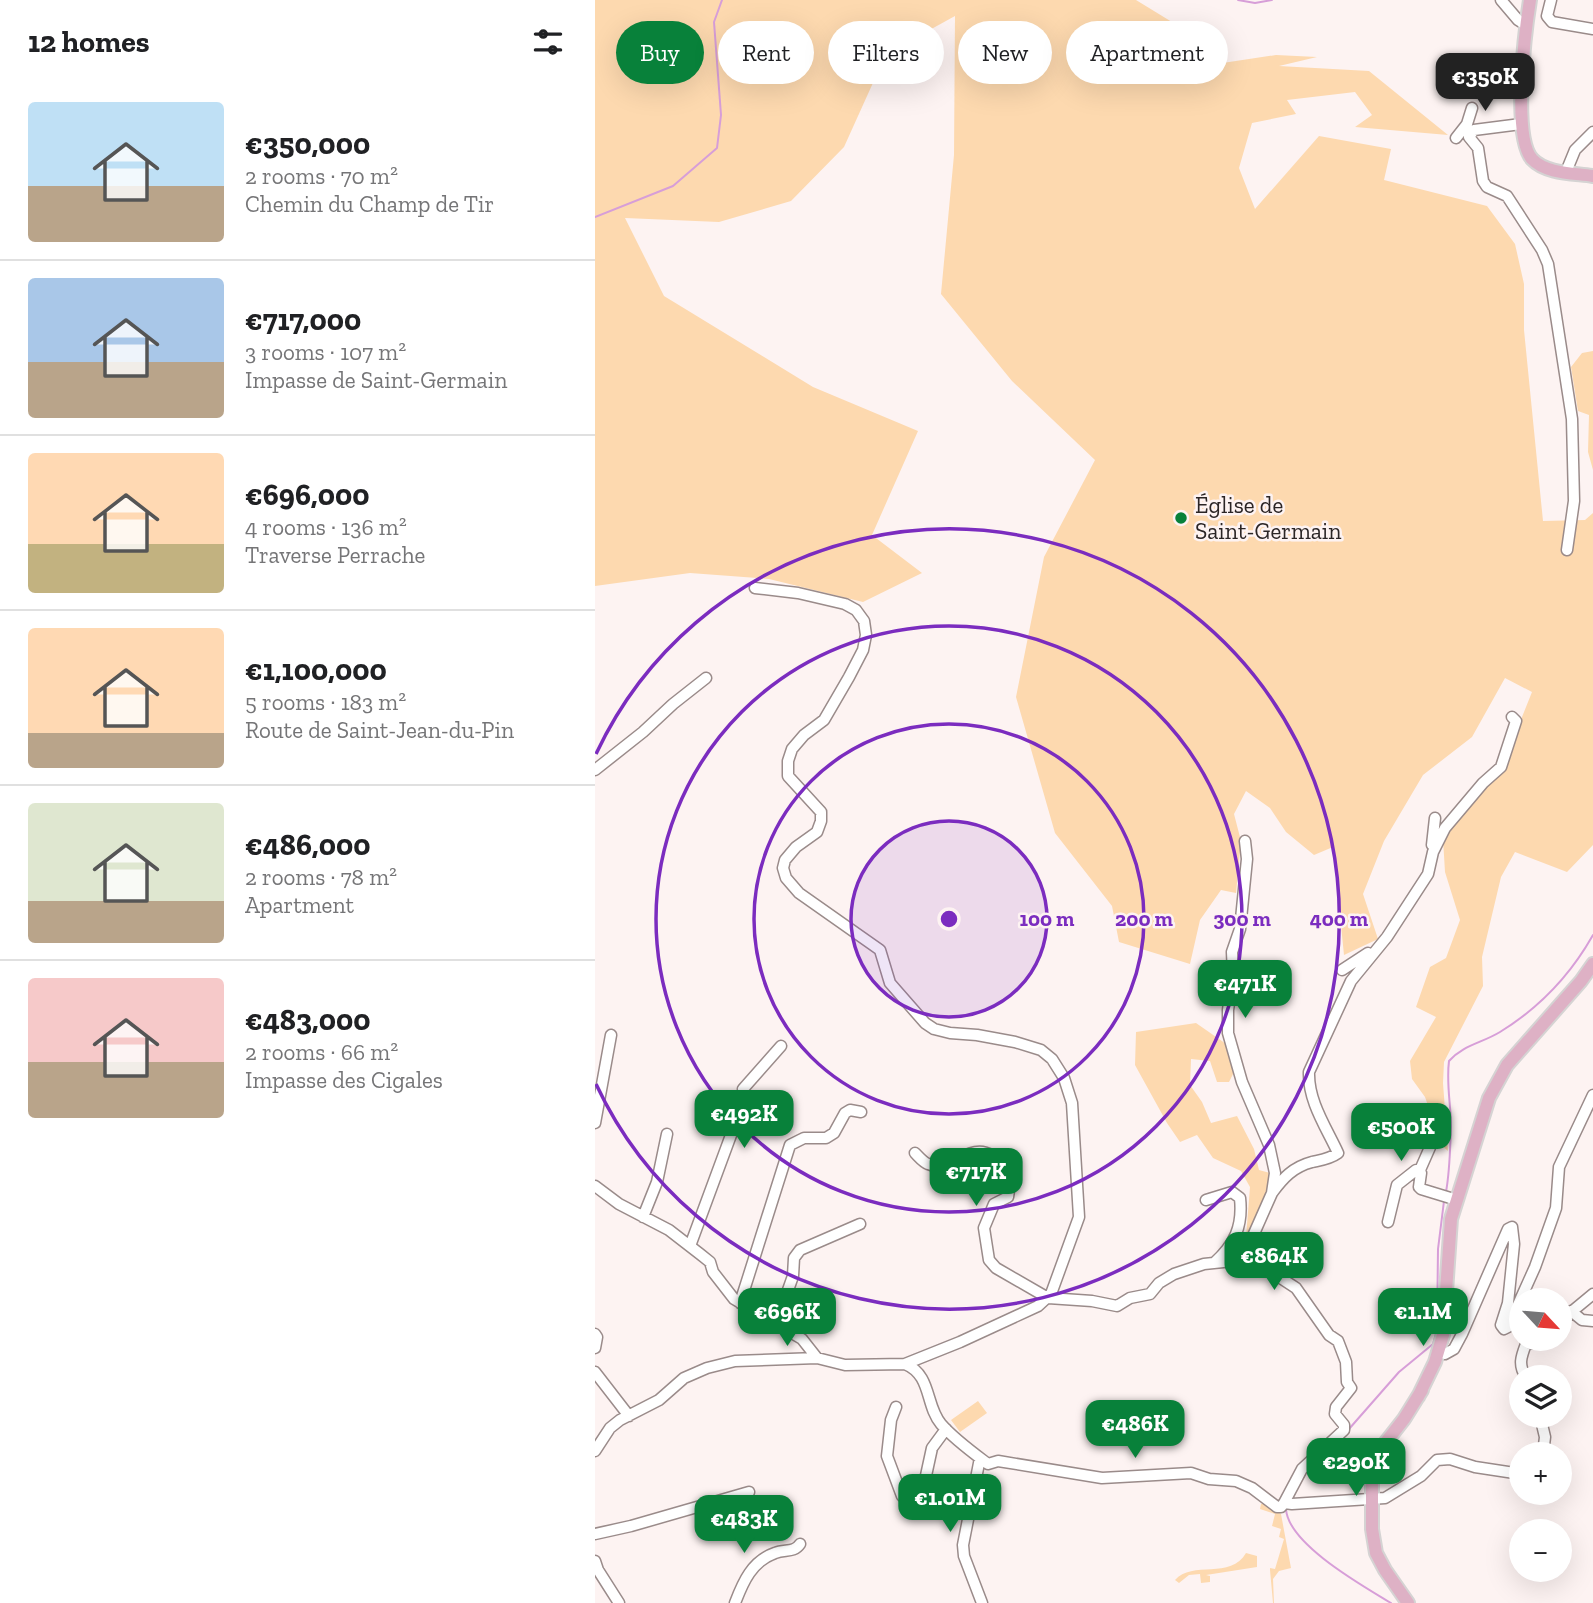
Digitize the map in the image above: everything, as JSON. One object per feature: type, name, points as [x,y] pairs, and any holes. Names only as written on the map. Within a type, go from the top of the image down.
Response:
[{"type":"main road","points":[[1530,0],[1521,124],[1525,146],[1532,159],[1547,168],[1593,176]]},
{"type":"main road","points":[[1418,1397],[1440,1350],[1446,1306],[1449,1198],[1489,1098],[1498,1078],[1518,1051],[1593,964]]},
{"type":"main road","points":[[1408,1603],[1376,1553],[1372,1529],[1373,1463],[1375,1456],[1404,1419],[1445,1354],[1448,1329],[1446,1306]]},
{"type":"street","points":[[1501,0],[1518,20],[1527,25]]},
{"type":"street","points":[[1551,0],[1547,16],[1552,22],[1593,29]]},
{"type":"street","points":[[1456,138],[1467,124],[1472,108]]},
{"type":"street","points":[[1521,124],[1473,131],[1469,137],[1478,148],[1483,181],[1487,187],[1507,196],[1548,264],[1572,419],[1574,501],[1567,550]]},
{"type":"street","points":[[1566,173],[1575,150],[1593,132]]},
{"type":"street","points":[[595,1451],[610,1428],[659,1400],[684,1378],[708,1368],[735,1361],[817,1358],[845,1365],[905,1364],[1038,1306],[1048,1298],[1079,1217],[1072,1103],[1064,1078],[1052,1059],[1041,1050],[1015,1042],[950,1033],[934,1029],[925,1023],[890,983],[880,950],[800,893],[786,878],[783,868],[785,860],[796,847],[817,832],[821,821],[821,811],[788,776],[787,761],[792,749],[804,735],[824,720],[849,677],[863,650],[865,621],[856,610],[845,604],[798,593],[755,588]]},
{"type":"street","points":[[595,770],[706,678]]},
{"type":"street","points":[[1245,1254],[1272,1194],[1285,1176],[1296,1167],[1328,1159],[1338,1153],[1312,1100],[1308,1086],[1309,1072],[1351,981],[1387,937],[1429,874],[1433,852],[1445,828],[1483,783],[1501,767],[1516,721],[1512,717]]},
{"type":"street","points":[[1433,852],[1431,843],[1435,818]]},
{"type":"street","points":[[1245,841],[1247,859],[1240,929],[1232,952],[1233,975],[1228,1033],[1242,1082],[1259,1117],[1275,1164],[1272,1194]]},
{"type":"street","points":[[1342,970],[1372,953]]},
{"type":"street","points":[[595,1123],[611,1035]]},
{"type":"street","points":[[690,1246],[741,1108],[750,1097],[743,1089],[781,1046]]},
{"type":"street","points":[[1445,1354],[1454,1349],[1462,1334],[1508,1229],[1512,1227],[1514,1244],[1508,1303],[1501,1325],[1504,1329],[1508,1326],[1535,1267],[1556,1208],[1559,1167],[1592,1100]]},
{"type":"street","points":[[740,1303],[790,1145],[804,1138],[826,1138],[834,1133],[845,1113],[850,1110],[861,1112]]},
{"type":"street","points":[[1431,1119],[1429,1151],[1420,1170],[1419,1187],[1449,1198]]},
{"type":"street","points":[[643,1217],[657,1182],[667,1134]]},
{"type":"street","points":[[1418,1138],[1431,1137]]},
{"type":"street","points":[[915,1153],[927,1164],[933,1165],[946,1163],[974,1151],[1002,1161],[1011,1176],[1008,1197],[994,1204],[984,1228],[989,1260],[996,1268],[1048,1298],[1117,1306],[1130,1298],[1150,1294],[1159,1283],[1174,1274],[1214,1263],[1233,1261],[1245,1254],[1253,1254],[1267,1269],[1296,1288],[1329,1335],[1338,1341],[1346,1362],[1347,1382],[1351,1388],[1336,1407],[1335,1414],[1344,1425],[1344,1430],[1302,1469],[1288,1504]]},
{"type":"street","points":[[1388,1222],[1397,1185],[1416,1170],[1420,1170]]},
{"type":"street","points":[[595,1186],[619,1204],[669,1230],[690,1246],[710,1262],[713,1272],[734,1299],[802,1339],[817,1358]]},
{"type":"street","points":[[1206,1200],[1232,1192],[1240,1198],[1240,1224],[1236,1237],[1228,1250],[1214,1263]]},
{"type":"street","points":[[776,1324],[793,1276],[794,1258],[800,1251],[860,1224]]},
{"type":"street","points":[[1593,1294],[1567,1315],[1593,1321]]},
{"type":"street","points":[[595,1334],[595,1348]]},
{"type":"street","points":[[905,1364],[914,1368],[925,1381],[939,1422],[984,1461],[1102,1478],[1191,1473],[1209,1479],[1236,1481],[1252,1488],[1277,1507],[1385,1498],[1421,1476],[1437,1460],[1450,1459],[1475,1467],[1509,1472]]},
{"type":"street","points":[[595,1372],[629,1416]]},
{"type":"street","points":[[896,1407],[891,1420],[887,1456],[902,1496],[909,1500],[922,1494],[932,1448],[946,1429]]},
{"type":"street","points":[[982,1603],[964,1556],[963,1545],[980,1468],[984,1461]]},
{"type":"street","points":[[925,1479],[942,1484]]},
{"type":"street","points":[[595,1534],[749,1492]]},
{"type":"street","points":[[735,1603],[754,1566],[775,1553],[793,1550],[800,1544]]},
{"type":"street","points":[[595,1561],[614,1601]]},
{"type":"shaded area","points":[[595,0],[1136,0],[1170,21],[1066,21],[1066,84],[1228,84],[1228,62],[1276,55],[1317,57],[1279,66],[1369,71],[1448,135],[1355,127],[1372,115],[1355,92],[1287,100],[1296,114],[1252,123],[1239,168],[1255,209],[1319,136],[1391,149],[1384,180],[1487,206],[1515,244],[1524,284],[1524,330],[1543,521],[1585,520],[1593,513],[1593,845],[1567,872],[1515,852],[1501,877],[1482,957],[1483,986],[1444,1062],[1448,1151],[1433,1138],[1433,1120],[1425,1097],[1412,1079],[1410,1061],[1436,1017],[1416,1007],[1430,967],[1446,958],[1460,920],[1445,872],[1443,839],[1504,771],[1532,692],[1505,678],[1472,737],[1423,775],[1384,841],[1363,894],[1378,939],[1344,955],[1333,847],[1314,855],[1286,832],[1270,808],[1246,791],[1234,814],[1241,841],[1236,893],[1221,890],[1200,920],[1190,964],[1119,942],[1112,906],[1055,833],[1016,697],[1044,557],[1095,460],[1012,381],[941,294],[954,155],[955,16],[944,22],[828,21],[828,84],[872,84],[844,147],[791,201],[719,222],[625,218],[664,296],[813,387],[918,431],[872,535],[922,573],[863,602],[769,579],[690,573],[595,586]]},
{"type":"shaded area","points":[[1593,351],[1593,470],[1588,452],[1589,415],[1578,411],[1571,367],[1582,353]]},
{"type":"shaded area","points":[[1196,1023],[1229,1046],[1235,1070],[1229,1082],[1217,1082],[1210,1061],[1191,1059],[1190,1085],[1202,1102],[1211,1123],[1237,1116],[1254,1149],[1259,1170],[1270,1173],[1268,1194],[1246,1237],[1250,1187],[1241,1171],[1213,1158],[1197,1135],[1180,1142],[1135,1065],[1136,1032]]},
{"type":"shaded area","points":[[978,1401],[987,1413],[960,1432],[951,1420]]},
{"type":"shaded area","points":[[1265,1503],[1281,1514],[1291,1568],[1279,1571],[1273,1579],[1274,1603],[1270,1568],[1275,1569],[1284,1539],[1279,1537],[1281,1529],[1272,1526],[1275,1514],[1260,1509],[1261,1504]]},
{"type":"shaded area","points":[[1246,1553],[1257,1556],[1257,1567],[1206,1575],[1210,1576],[1210,1582],[1201,1583],[1200,1574],[1189,1575],[1179,1583],[1175,1580],[1191,1571],[1231,1566]]},
{"type":"waterway","points":[[595,217],[673,186],[717,148],[721,115],[714,22],[722,0]]},
{"type":"waterway","points":[[1238,0],[1255,3],[1272,0]]},
{"type":"waterway","points":[[1446,1192],[1451,1127],[1449,1061],[1467,1048],[1514,1023],[1541,1001],[1564,977],[1593,935]]},
{"type":"waterway","points":[[1349,1429],[1399,1372],[1433,1344],[1437,1330],[1438,1249],[1444,1201]]},
{"type":"waterway","points":[[1286,1509],[1299,1536],[1313,1550],[1346,1575],[1391,1603]]},
{"type":"place","name":"Église de Saint-Germain","points":[[1181,518]]}]
